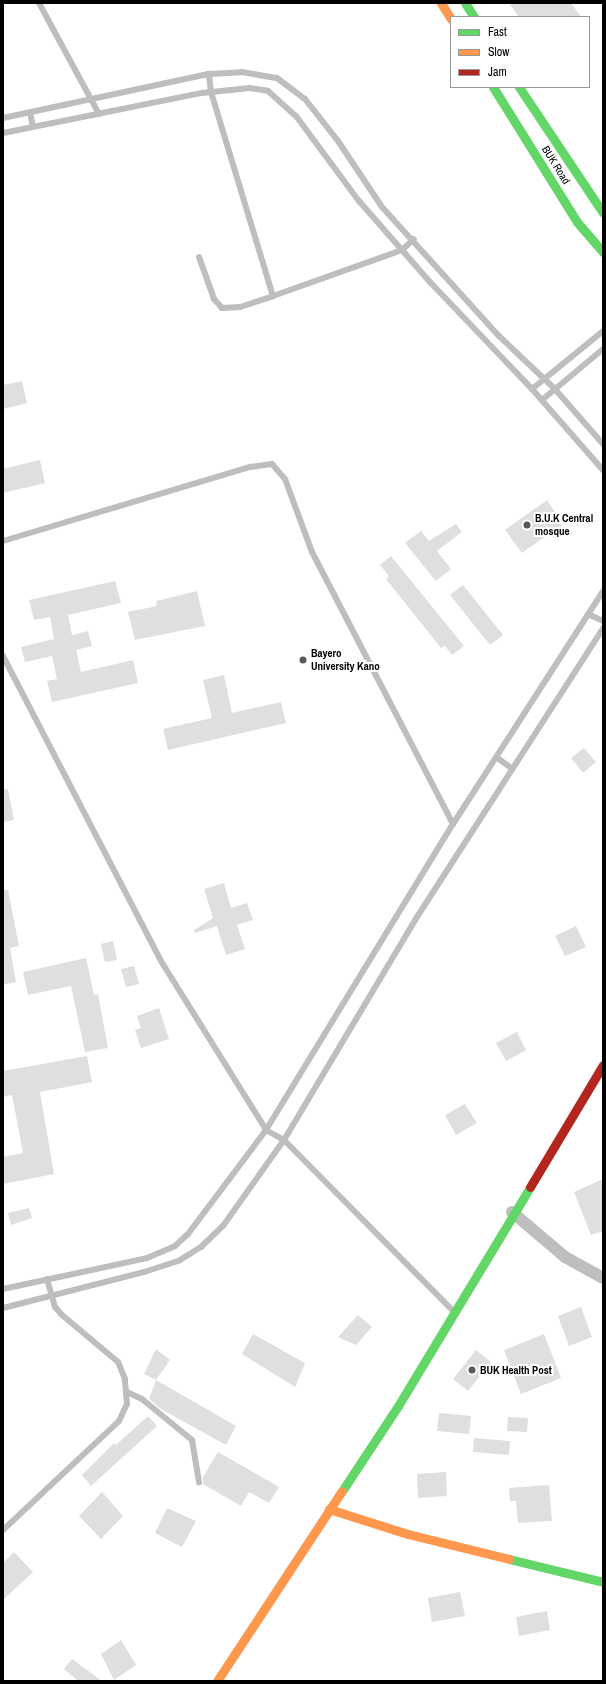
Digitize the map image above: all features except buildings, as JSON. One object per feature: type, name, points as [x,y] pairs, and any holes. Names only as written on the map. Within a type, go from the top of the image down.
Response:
[{"type":"street","points":[[441,3],[450,18]]},
{"type":"street","points":[[465,3],[473,16]]},
{"type":"street","name":"BUK Road","points":[[494,88],[577,222],[603,252]]},
{"type":"street","name":"BUK Road","points":[[520,88],[603,213]]},
{"type":"street","points":[[217,1681],[398,1406],[512,1212],[603,1065]]},
{"type":"street","points":[[512,1212],[565,1257],[603,1278]]},
{"type":"street","points":[[329,1509],[408,1534],[603,1582]]},
{"type":"lane","points":[[39,3],[93,100],[99,114]]},
{"type":"lane","points":[[3,118],[209,74],[259,73],[277,78],[305,99],[338,141],[382,207],[414,239],[499,336],[554,388],[603,444]]},
{"type":"lane","points":[[209,74],[211,92],[273,296]]},
{"type":"lane","points":[[3,133],[211,92],[250,88],[268,91],[284,102],[359,201],[402,250],[532,388],[603,470]]},
{"type":"lane","points":[[30,112],[33,127]]},
{"type":"lane","points":[[199,257],[214,299],[222,308],[240,307],[402,250],[414,239]]},
{"type":"lane","points":[[532,388],[543,377],[603,331]]},
{"type":"lane","points":[[542,400],[554,388],[603,350]]},
{"type":"lane","points":[[3,541],[250,467],[272,464],[285,479],[312,552],[453,824]]},
{"type":"lane","points":[[3,1289],[147,1258],[175,1246],[203,1216],[266,1130],[453,824],[603,591]]},
{"type":"lane","points":[[588,614],[603,621]]},
{"type":"lane","points":[[3,1308],[144,1272],[180,1260],[202,1247],[223,1226],[284,1140],[417,916],[511,768],[603,628]]},
{"type":"lane","points":[[3,656],[160,961],[266,1130],[284,1140],[454,1312]]},
{"type":"lane","points":[[496,757],[511,768]]},
{"type":"lane","points":[[3,1530],[119,1421],[127,1404],[128,1392],[118,1362],[62,1315],[51,1296],[47,1280]]},
{"type":"lane","points":[[128,1392],[142,1399],[192,1440],[199,1482]]},
{"type":"traffic: fast","points":[[465,3],[473,16]]},
{"type":"traffic: fast","points":[[494,88],[577,222],[603,252]]},
{"type":"traffic: fast","points":[[520,88],[603,213]]},
{"type":"traffic: fast","points":[[342,1491],[398,1406],[530,1187]]},
{"type":"traffic: fast","points":[[509,1559],[603,1582]]},
{"type":"traffic: slow","points":[[441,3],[450,17]]},
{"type":"traffic: slow","points":[[217,1681],[342,1491]]},
{"type":"traffic: slow","points":[[329,1509],[408,1534],[509,1559]]},
{"type":"traffic: jam","points":[[530,1187],[603,1065]]},
{"type":"place","name":"B.U.K Central mosque","points":[[527,525]]},
{"type":"place","name":"Bayero University Kano","points":[[303,660]]},
{"type":"place","name":"BUK Health Post","points":[[472,1370]]}]
